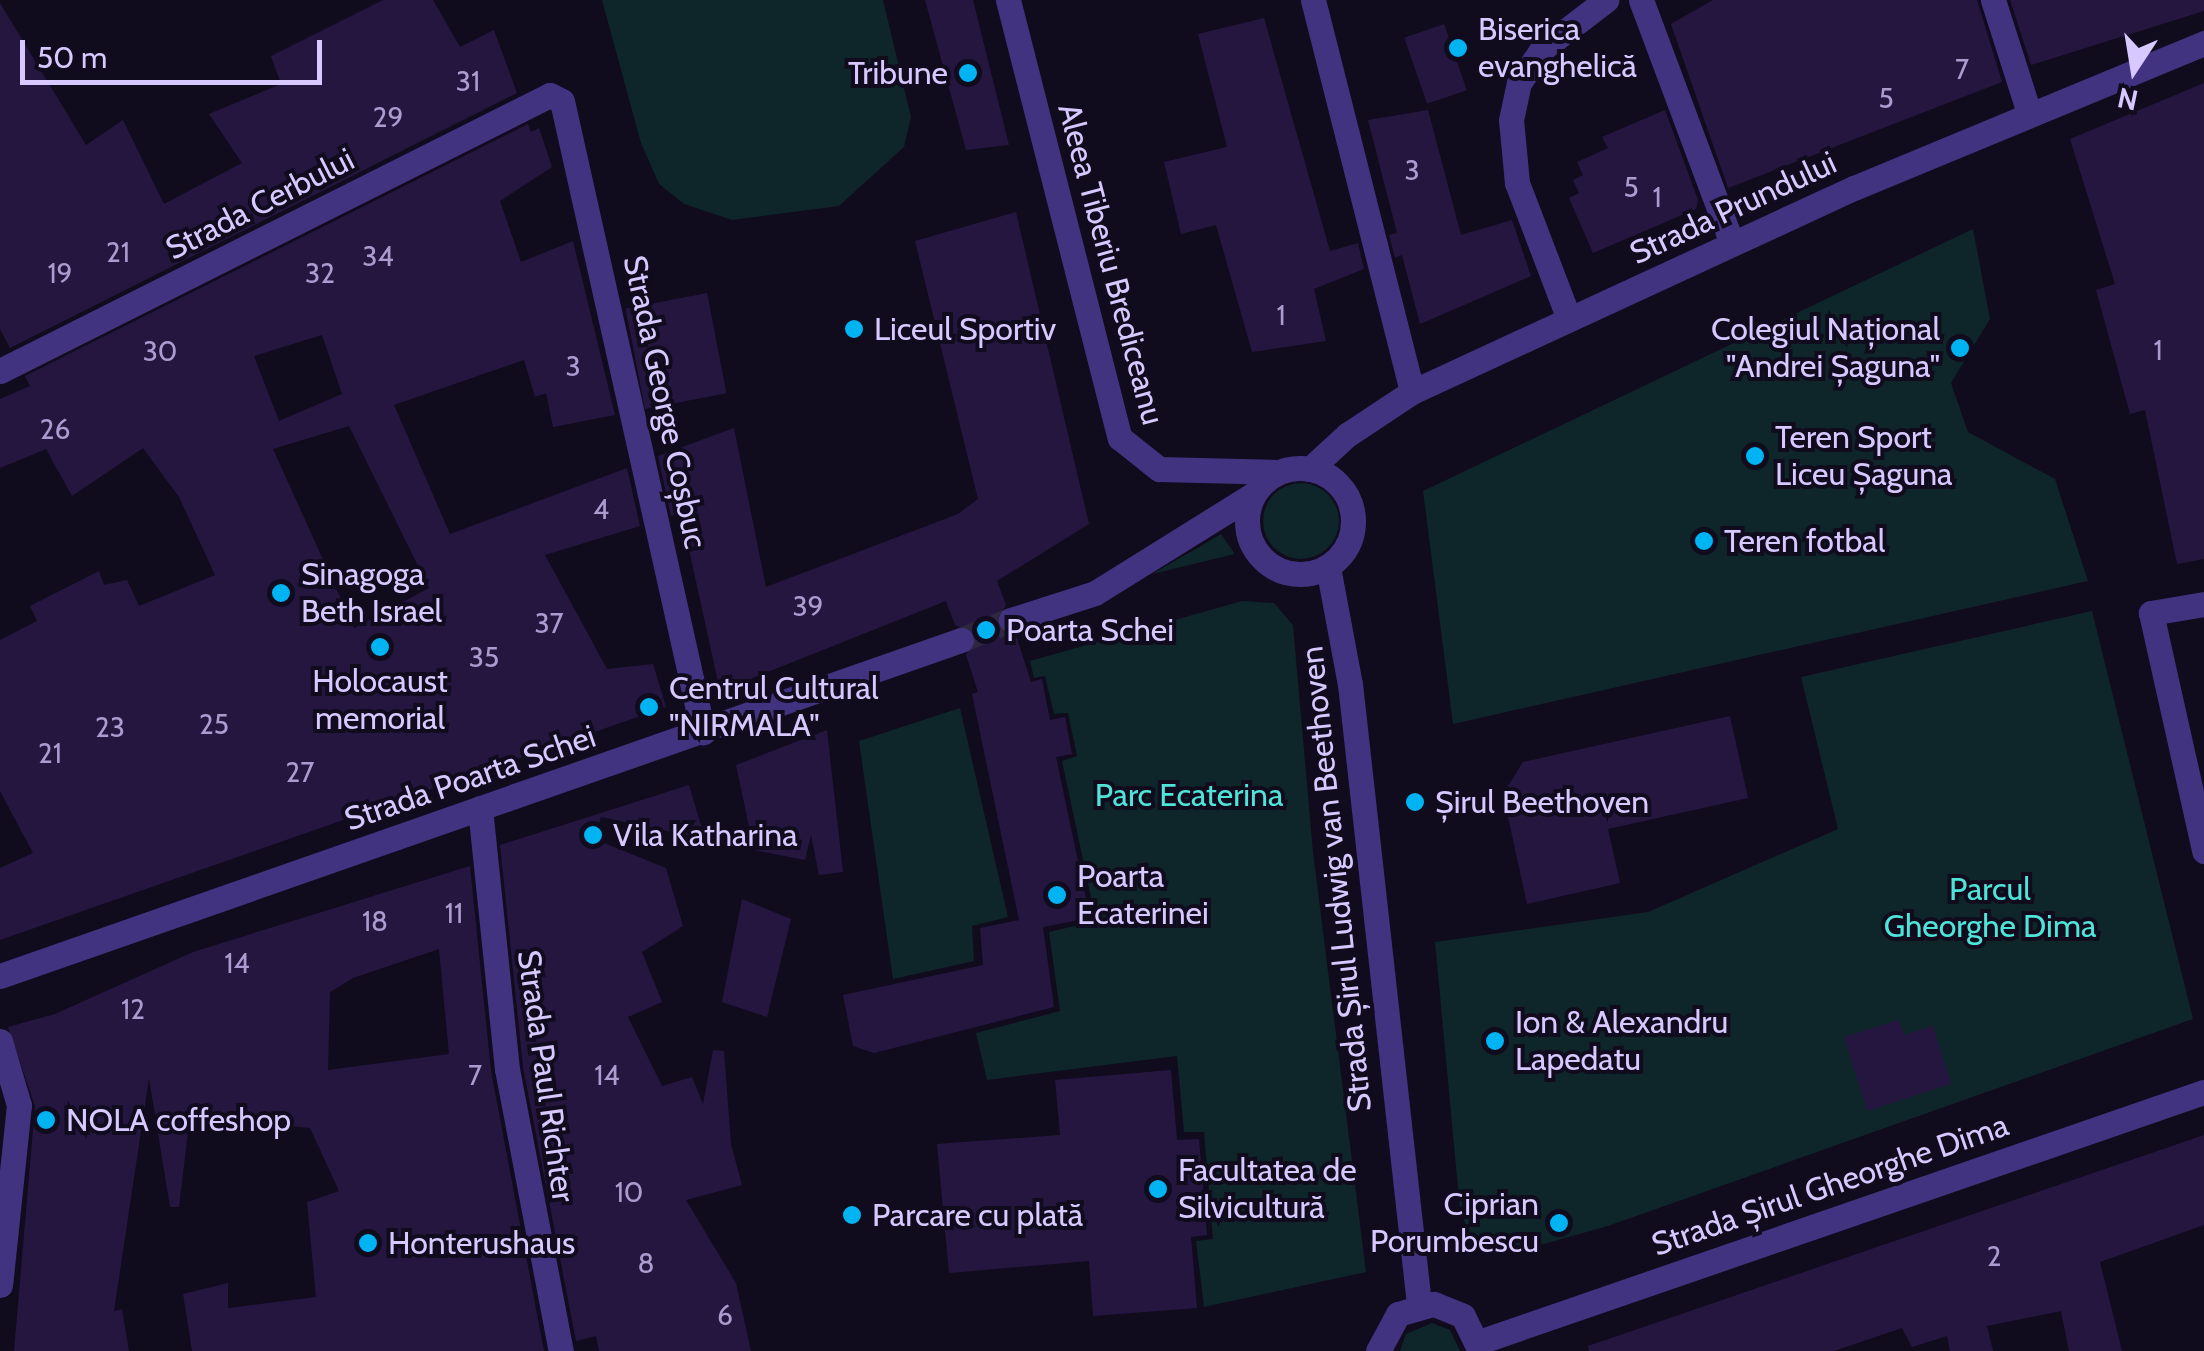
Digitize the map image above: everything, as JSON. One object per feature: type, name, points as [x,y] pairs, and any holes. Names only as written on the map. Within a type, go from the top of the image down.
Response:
[{"type":"street","name":"Aleea Tiberiu Brediceanu","points":[[1008,0],[1120,438],[1160,469],[1278,472]]},
{"type":"street","points":[[1312,0],[1412,392]]},
{"type":"street","points":[[1569,320],[1517,183],[1510,120],[1518,82],[1542,49],[1606,0]]},
{"type":"street","points":[[1641,0],[1732,244]]},
{"type":"street","points":[[1992,0],[2028,113]]},
{"type":"street","name":"Strada Prundului","points":[[1310,469],[1347,435],[1412,392],[2028,113],[2204,42]]},
{"type":"street","name":"Strada George Coșbuc","points":[[550,95],[570,114],[703,732]]},
{"type":"street","name":"Strada Cerbului","points":[[0,370],[550,95]]},
{"type":"street","points":[[1011,620],[1094,593],[1254,494],[1278,472],[1310,469],[1328,475],[1351,503],[1351,539],[1328,567],[1292,574],[1260,557],[1247,524],[1254,494]]},
{"type":"street","name":"Strada Șirul Ludwig van Beethoven","points":[[1328,567],[1350,684],[1419,1304]]},
{"type":"street","points":[[2204,604],[2150,613],[2204,851]]},
{"type":"street","name":"Strada Poarta Schei","points":[[0,976],[960,640]]},
{"type":"street","name":"Strada Paul Richter","points":[[480,808],[507,1069],[561,1351]]},
{"type":"street","points":[[0,1042],[19,1105],[0,1285]]},
{"type":"street","name":"Strada Șirul Gheorghe Dima","points":[[1479,1347],[2204,1092]]},
{"type":"street","points":[[1378,1351],[1389,1323],[1419,1304],[1462,1316],[1479,1347]]},
{"type":"green space","points":[[602,0],[883,0],[911,117],[904,147],[839,206],[732,220],[684,204],[659,184],[641,143]]},
{"type":"green space","name":"Teren Sport Liceu Șaguna","points":[[1973,229],[1990,319],[1951,383],[1968,432],[2055,479],[2088,581],[1453,724],[1423,491]]},
{"type":"green space","points":[[1301,483],[1328,494],[1339,521],[1328,548],[1301,559],[1274,548],[1263,521],[1274,494]]},
{"type":"green space","points":[[1221,534],[1235,554],[1152,574],[1199,547]]},
{"type":"green space","name":"Parc Ecaterina","points":[[1242,601],[1274,603],[1293,625],[1313,852],[1366,1272],[1204,1307],[1196,1241],[1213,1239],[1204,1132],[1184,1132],[1177,1056],[987,1080],[976,1033],[1060,1011],[1049,932],[1096,921],[1062,761],[1077,756],[1068,713],[1054,714],[1045,676],[1034,678],[1030,661]]},
{"type":"green space","name":"Parcul Gheorghe Dima","points":[[2092,611],[2193,1019],[1608,1226],[1504,1255],[1471,1238],[1460,1210],[1435,942],[1648,912],[1838,829],[1801,677]]},
{"type":"green space","points":[[960,708],[1008,917],[972,926],[974,961],[893,979],[859,741]]},
{"type":"green space","points":[[1432,1323],[1450,1330],[1460,1351],[1400,1351],[1406,1334]]},
{"type":"building","points":[[383,0],[433,0],[460,47],[494,30],[517,93],[10,348],[0,329],[0,3],[86,145],[123,120],[164,204],[242,163],[209,114],[281,84],[271,56]]},
{"type":"building","name":"Tribune","points":[[925,0],[973,0],[1009,145],[966,150]]},
{"type":"building","points":[[1713,0],[1977,0],[2002,82],[1728,188],[1671,24]]},
{"type":"building","points":[[2010,0],[2204,0],[2204,11],[2031,65]]},
{"type":"building","points":[[1264,18],[1330,251],[1358,243],[1364,269],[1314,289],[1326,341],[1252,352],[1216,225],[1181,234],[1164,162],[1227,147],[1198,34]]},
{"type":"building","points":[[1444,24],[1467,90],[1427,104],[1404,38]]},
{"type":"building","points":[[2204,83],[2204,559],[2177,564],[2145,410],[2130,414],[2096,290],[2115,284],[2070,139]]},
{"type":"building","points":[[1428,110],[1461,235],[1512,220],[1531,276],[1420,324],[1402,255],[1395,258],[1389,235],[1397,233],[1368,120]]},
{"type":"building","points":[[1665,110],[1698,200],[1696,209],[1593,253],[1569,198],[1579,193],[1573,180],[1583,175],[1577,162],[1608,148],[1602,137]]},
{"type":"building","points":[[528,124],[531,132],[539,128],[552,167],[500,201],[521,262],[573,241],[615,415],[553,427],[546,393],[535,397],[524,360],[394,405],[450,534],[627,468],[640,526],[545,555],[607,669],[653,664],[666,707],[0,940],[0,868],[33,853],[0,791],[0,640],[37,621],[30,606],[99,571],[104,585],[127,580],[139,606],[215,575],[179,497],[143,448],[72,496],[46,449],[0,468],[0,399],[30,386],[25,376]],"holes":[[[322,335],[342,394],[279,421],[254,356]],[[349,426],[429,588],[354,628],[273,449]]]},
{"type":"building","points":[[1016,212],[1089,524],[997,581],[1006,605],[995,624],[1016,635],[1031,682],[1042,679],[1050,720],[1065,717],[1072,754],[1056,757],[1090,918],[1043,927],[1054,1007],[874,1053],[853,1046],[843,995],[983,965],[980,928],[1019,920],[972,694],[978,692],[966,655],[976,634],[955,625],[946,601],[720,691],[681,513],[671,516],[658,456],[734,428],[766,587],[958,514],[978,499],[915,241]]},
{"type":"building","points":[[707,293],[726,393],[645,409],[626,309]]},
{"type":"building","points":[[1730,716],[1748,798],[1608,829],[1620,883],[1527,904],[1503,794],[1523,762]]},
{"type":"building","points":[[827,730],[843,872],[819,875],[811,835],[805,860],[754,850],[736,765]]},
{"type":"building","points":[[689,785],[705,839],[601,817],[594,839],[666,868],[683,926],[642,952],[662,1002],[628,1017],[662,1086],[692,1077],[703,1104],[713,1050],[724,1051],[731,1144],[742,1185],[686,1200],[736,1283],[751,1351],[599,1351],[596,1336],[576,1341],[523,1067],[500,845]]},
{"type":"building","points":[[470,866],[491,1071],[544,1351],[192,1351],[183,1294],[228,1283],[228,1308],[316,1297],[307,1202],[339,1191],[310,1128],[190,1115],[179,1207],[170,1207],[149,1078],[114,1311],[122,1309],[129,1351],[14,1351],[35,1106],[8,1027],[55,1014],[193,952]],"holes":[[[439,949],[449,1054],[328,1070],[330,992],[353,978]]]},
{"type":"building","points":[[742,899],[791,919],[767,1017],[722,1002]]},
{"type":"building","points":[[1899,1020],[1904,1035],[1933,1026],[1951,1084],[1867,1111],[1844,1037]]},
{"type":"building","points":[[1171,1070],[1177,1140],[1199,1139],[1207,1235],[1191,1237],[1197,1308],[1093,1316],[1089,1261],[949,1273],[937,1144],[1060,1135],[1055,1080]]},
{"type":"building","points":[[2204,1135],[2204,1225],[2100,1262],[2122,1351],[2069,1351],[2061,1311],[1987,1326],[1993,1351],[1950,1351],[1947,1336],[1912,1347],[1902,1328],[1834,1351],[1589,1351],[1588,1346]]},
{"type":"tunnel","points":[[961,640],[1011,620]]},
{"type":"place","name":"Biserica evanghelică","points":[[1458,48]]},
{"type":"place","name":"Tribune","points":[[968,73]]},
{"type":"place","name":"Liceul Sportiv","points":[[854,329]]},
{"type":"place","name":"Colegiul Național \"Andrei Șaguna\"","points":[[1960,348]]},
{"type":"place","name":"Teren Sport Liceu Șaguna","points":[[1755,456]]},
{"type":"place","name":"Teren fotbal","points":[[1704,541]]},
{"type":"place","name":"Sinagoga Beth Israel","points":[[281,593]]},
{"type":"place","name":"Poarta Schei","points":[[986,630]]},
{"type":"place","name":"Holocaust memorial","points":[[380,647]]},
{"type":"place","name":"Centrul Cultural \"NIRMALA\"","points":[[649,707]]},
{"type":"place","name":"Șirul Beethoven","points":[[1415,802]]},
{"type":"place","name":"Vila Katharina","points":[[593,835]]},
{"type":"place","name":"Poarta Ecaterinei","points":[[1057,895]]},
{"type":"place","name":"Ion & Alexandru Lapedatu","points":[[1495,1041]]},
{"type":"place","name":"NOLA coffeshop","points":[[46,1120]]},
{"type":"place","name":"Facultatea de Silvicultură","points":[[1158,1189]]},
{"type":"place","name":"Parcare cu plată","points":[[852,1215]]},
{"type":"place","name":"Ciprian Porumbescu","points":[[1559,1223]]},
{"type":"place","name":"Honterushaus","points":[[368,1243]]}]
